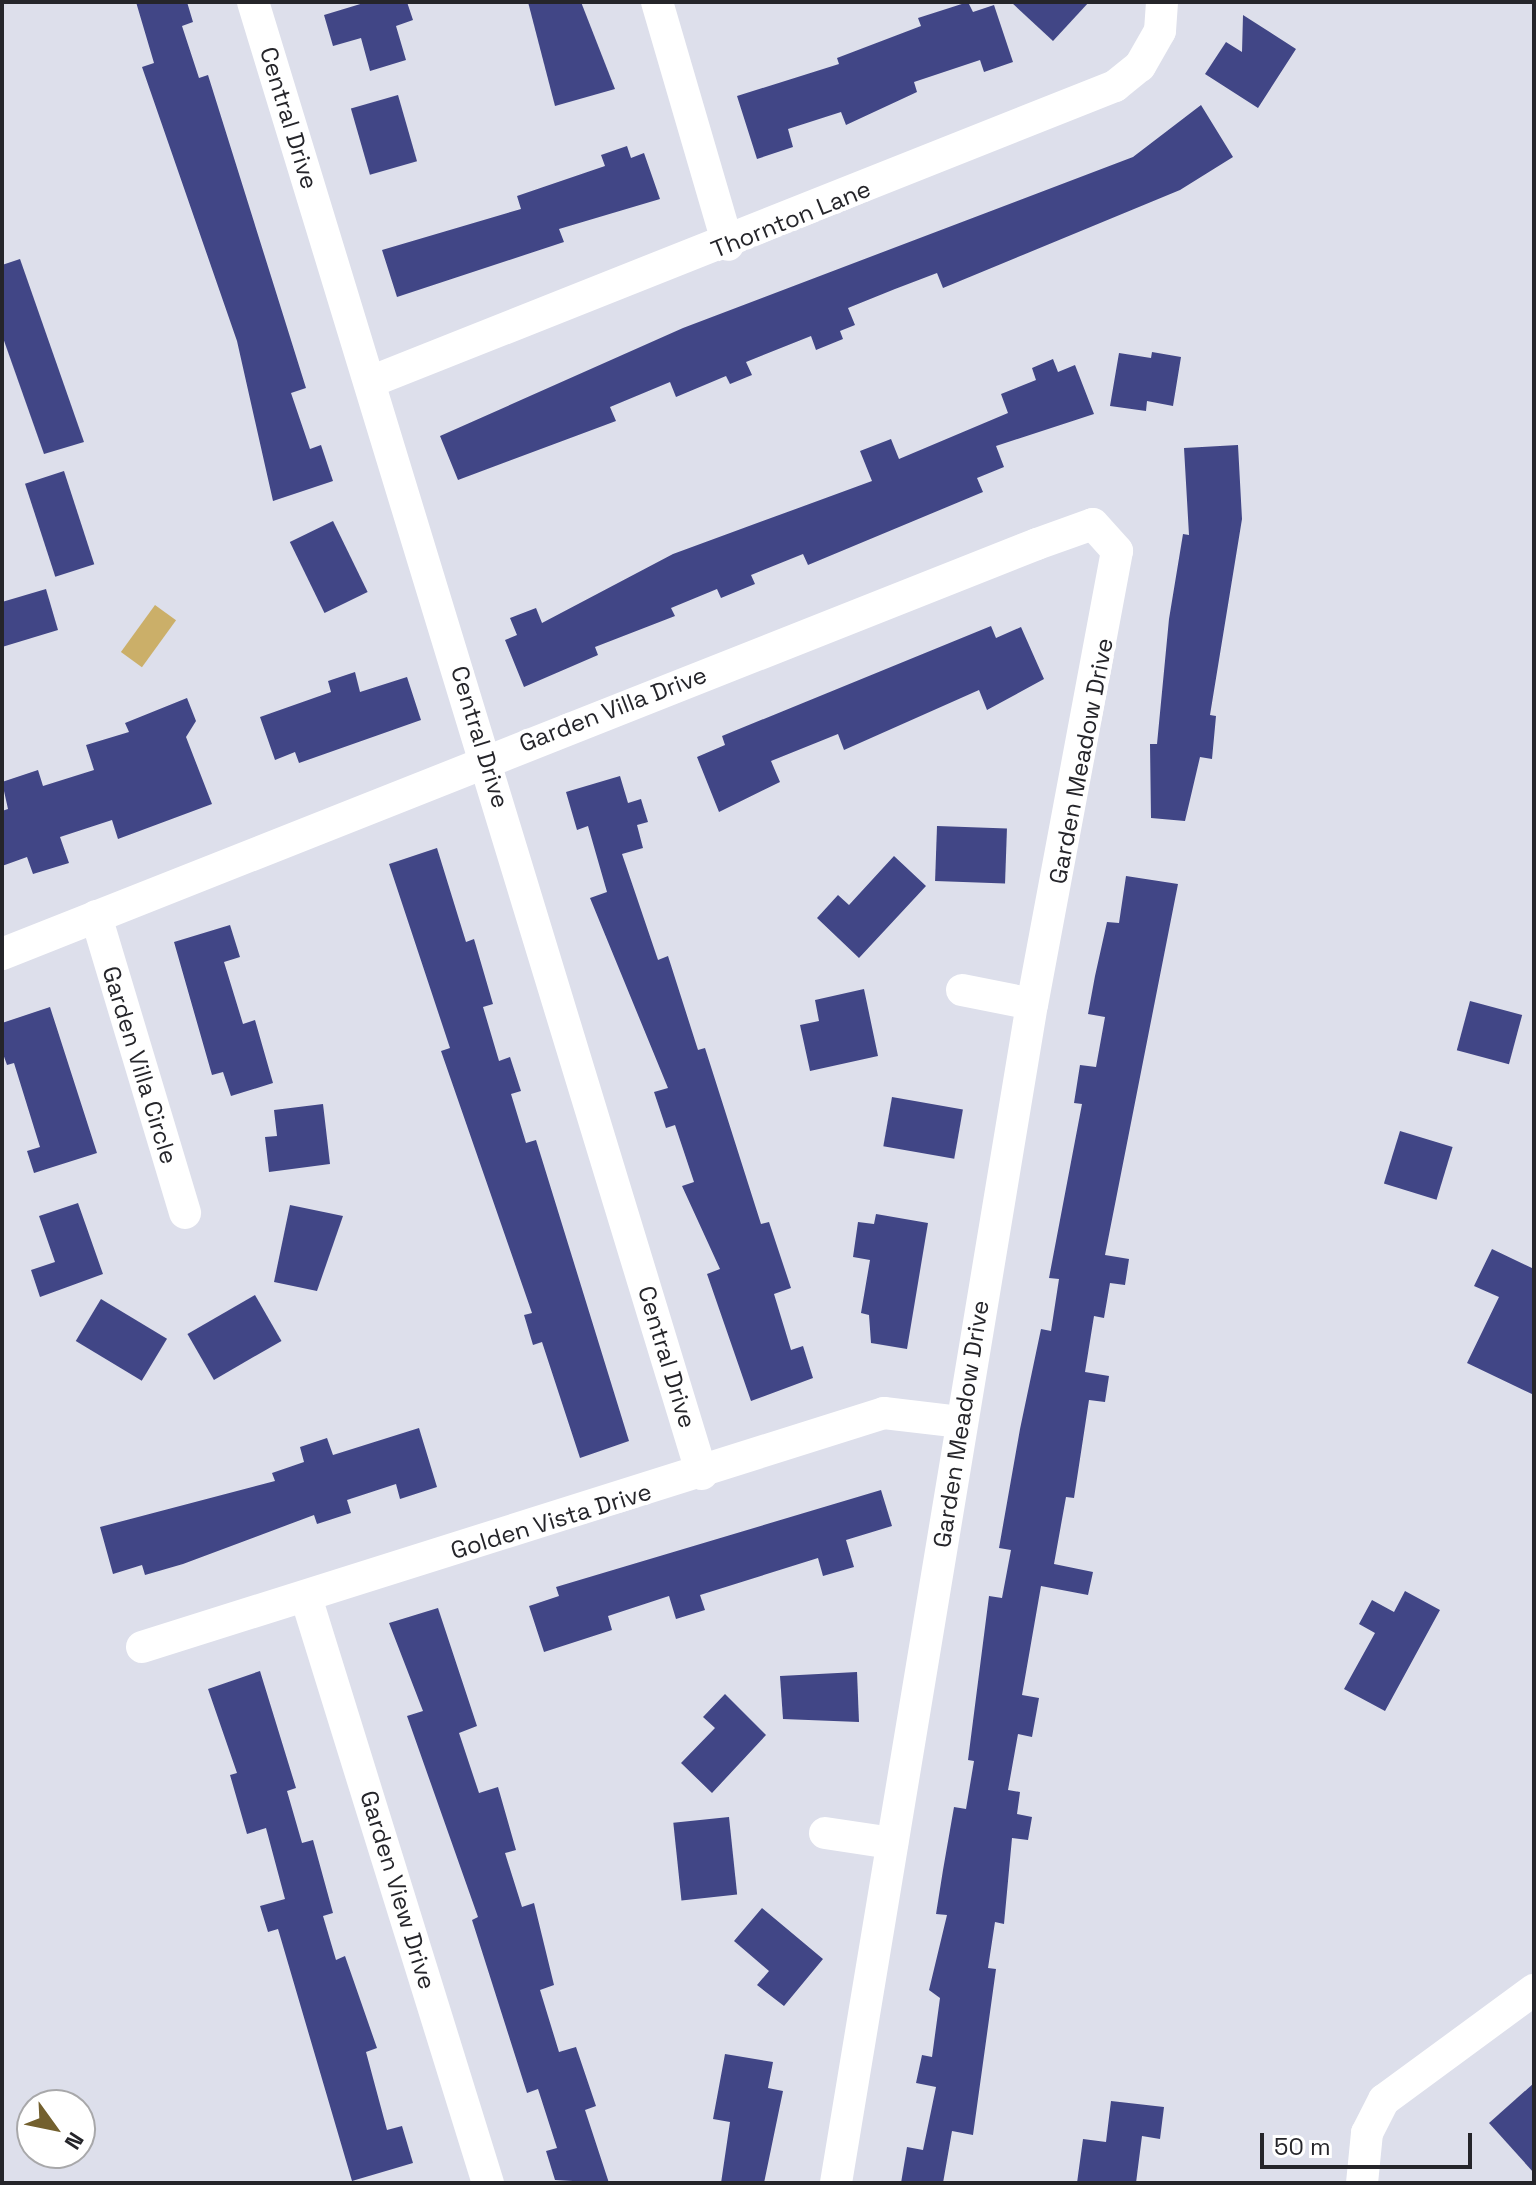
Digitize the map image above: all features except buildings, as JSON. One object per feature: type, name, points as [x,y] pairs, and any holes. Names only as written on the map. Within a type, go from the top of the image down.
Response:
[{"type":"street","name":"Central Drive","points":[[253,2],[486,757],[702,1474]]},
{"type":"street","points":[[657,2],[728,245]]},
{"type":"street","name":"Thornton Lane","points":[[370,382],[728,245],[1115,86],[1154,43],[1162,2]]},
{"type":"street","name":"Garden Villa Drive","points":[[2,954],[486,757],[1093,524]]},
{"type":"street","name":"Garden Meadow Drive","points":[[836,2183],[1032,1004],[1112,603],[1117,551],[1093,524]]},
{"type":"street","name":"Garden Villa Circle","points":[[96,916],[185,1213]]},
{"type":"street","points":[[962,990],[1032,1004]]},
{"type":"street","name":"Golden Vista Drive","points":[[142,1647],[702,1474],[884,1413],[961,1422]]},
{"type":"street","name":"Garden View Drive","points":[[306,1597],[488,2183]]},
{"type":"street","points":[[825,1833],[892,1843]]},
{"type":"street","points":[[1362,2183],[1367,2133],[1384,2100],[1534,1990]]},
{"type":"shaded area","points":[[155,605],[176,620],[142,667],[121,652]]}]
